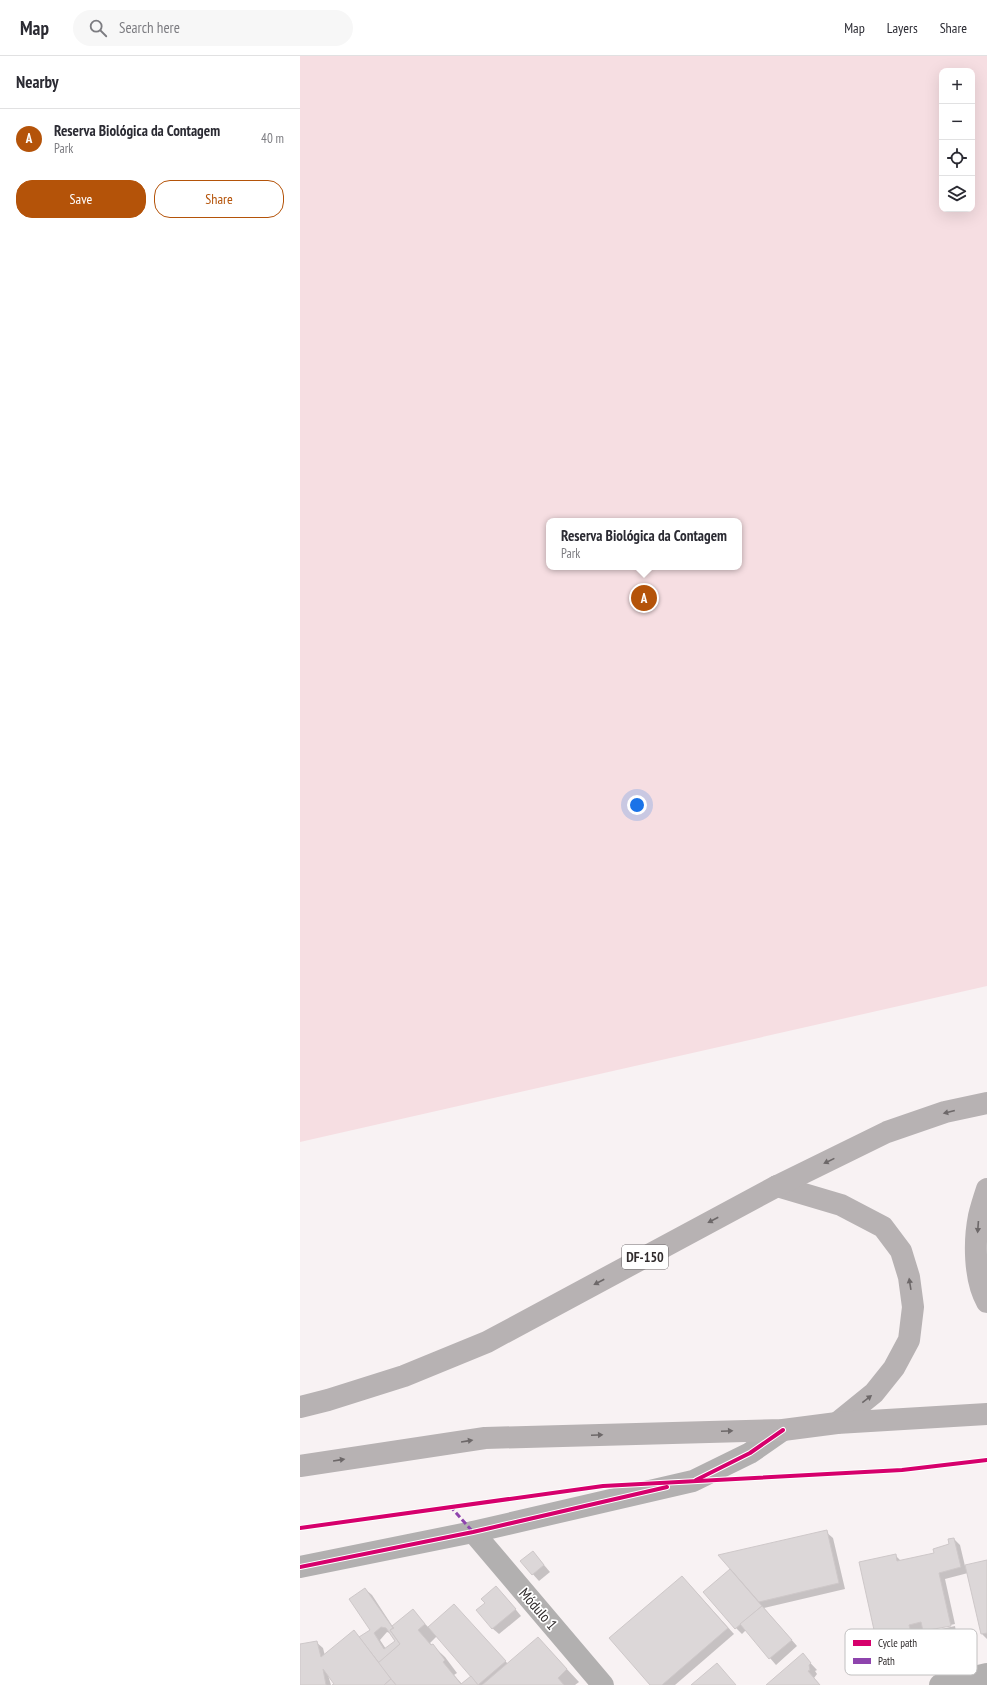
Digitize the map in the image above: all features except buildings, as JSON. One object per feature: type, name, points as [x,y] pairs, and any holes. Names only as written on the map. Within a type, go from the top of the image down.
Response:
[{"type":"main road","name":"DF-150","points":[[300,1407],[328,1400],[404,1376],[487,1342],[777,1186],[887,1132],[945,1112],[987,1103]]},
{"type":"main road","points":[[777,1186],[841,1205],[883,1227],[901,1251],[908,1277],[914,1307],[909,1340],[894,1368],[874,1393],[837,1423]]},
{"type":"main road","points":[[987,1189],[979,1216],[976,1257],[982,1293],[987,1302]]},
{"type":"main road","points":[[300,1466],[485,1438],[783,1430],[837,1423],[987,1414]]},
{"type":"street","points":[[300,1567],[472,1532],[693,1481],[750,1453],[783,1430]]},
{"type":"street","name":"Módulo 1","points":[[472,1532],[603,1685]]},
{"type":"street","points":[[940,1685],[987,1674]]},
{"type":"shaded area","points":[[300,56],[987,56],[987,986],[300,1142]]},
{"type":"marked path","points":[[450,1506],[473,1532]]},
{"type":"cycle path","points":[[696,1480],[750,1453],[783,1430]]},
{"type":"cycle path","points":[[300,1528],[603,1486],[902,1470],[987,1460]]},
{"type":"cycle path","points":[[300,1567],[473,1532],[667,1487]]},
{"type":"place","name":"Reserva Biológica da Contagem","points":[[644,598]]}]
